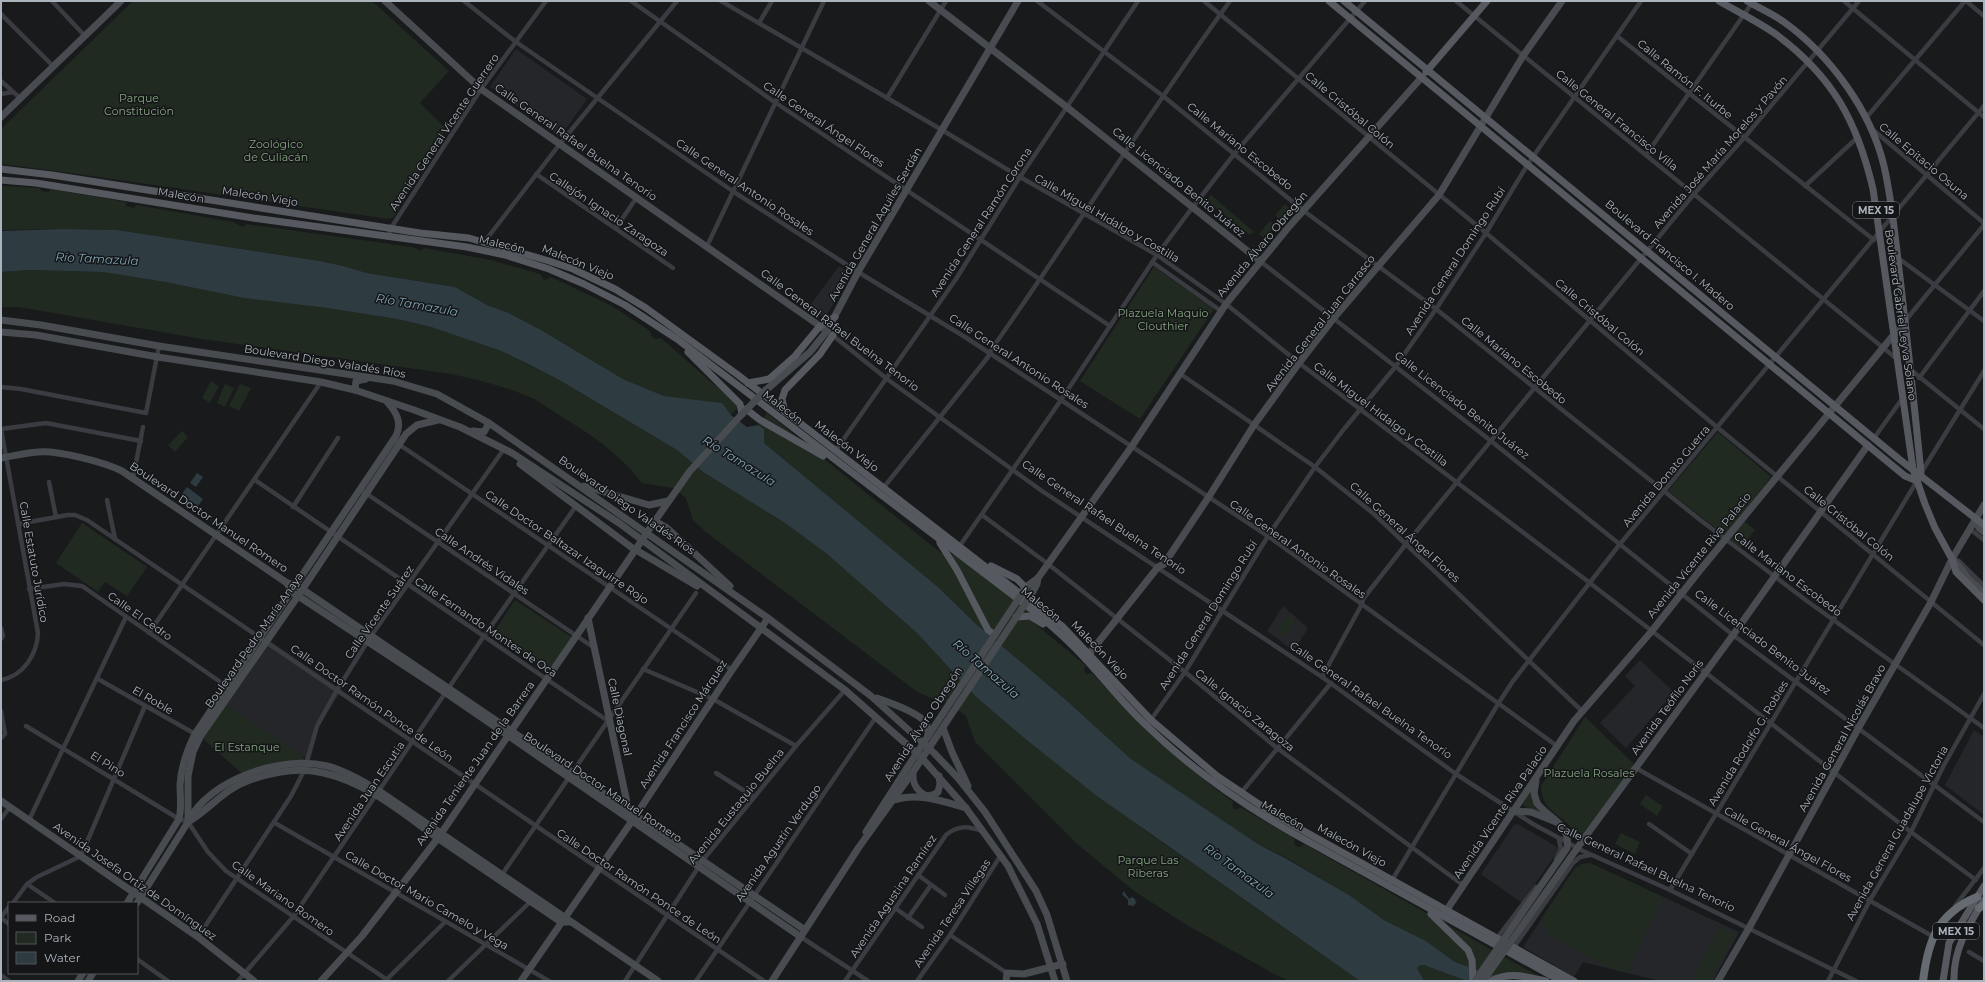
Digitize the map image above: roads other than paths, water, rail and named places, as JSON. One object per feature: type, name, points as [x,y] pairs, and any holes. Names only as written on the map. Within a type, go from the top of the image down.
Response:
[{"type":"highway","points":[[1922,981],[1926,956],[1933,935],[1952,913],[1967,902],[1981,899]]},
{"type":"main road","name":"Calle General Rafael Buelna Tenorio","points":[[385,1],[481,89],[559,145],[637,197],[830,333]]},
{"type":"main road","name":"Calle Licenciado Benito Juárez","points":[[929,1],[1068,108],[1260,261]]},
{"type":"main road","name":"Avenida General Aquiles Serdán","points":[[637,548],[690,471],[744,412],[796,365],[821,339],[830,333],[835,317],[858,272],[1018,1]]},
{"type":"main road","name":"Boulevard Francisco I. Madero","points":[[1329,1],[1906,476],[1919,476],[1975,520],[1984,525]]},
{"type":"main road","name":"Boulevard Francisco I. Madero","points":[[1344,1],[1486,116],[1913,469]]},
{"type":"main road","name":"Avenida Álvaro Obregón","points":[[772,981],[859,847],[894,800],[928,736],[1023,591],[1038,578],[1132,446],[1226,304],[1260,261],[1487,1]]},
{"type":"main road","name":"Avenida General Juan Carrasco","points":[[1089,654],[1158,567],[1164,564],[1254,425],[1299,363],[1333,320],[1439,195],[1523,56],[1562,1]]},
{"type":"main road","name":"Boulevard Gabriel Leyva Solano","points":[[1719,1],[1776,34],[1809,62],[1834,93],[1858,137],[1865,154],[1873,189],[1878,234],[1913,469],[1919,476]]},
{"type":"main road","points":[[1,117],[85,36],[117,2]]},
{"type":"main road","name":"Boulevard Gabriel Leyva Solano","points":[[1751,2],[1784,22],[1816,51],[1847,86],[1871,128],[1884,166],[1898,258],[1911,370],[1919,476],[1935,528],[1952,559],[1956,572],[1984,600]]},
{"type":"main road","name":"Malecón Viejo","points":[[1,170],[52,175],[485,242],[573,269],[615,289],[668,322],[884,487],[957,549],[980,561],[1062,626],[1089,654],[1148,723],[1241,793],[1391,883],[1498,938],[1574,981]]},
{"type":"main road","name":"Malecón","points":[[1,180],[36,183],[190,208],[467,247],[528,262],[584,284],[625,305],[680,341],[935,537],[957,549],[1031,609],[1065,639],[1192,766],[1248,807],[1391,883],[1420,904],[1561,981]]},
{"type":"main road","points":[[467,247],[485,242]]},
{"type":"main road","points":[[748,383],[761,382],[772,377],[808,342],[820,326],[835,317]]},
{"type":"main road","name":"Boulevard Diego Valadés Ríos","points":[[1,320],[42,325],[160,346],[410,385],[438,394],[489,423],[768,618],[871,696],[934,753],[972,795],[1005,840],[1036,891],[1047,915],[1067,981]]},
{"type":"main road","name":"Avenida Vicente Riva Palacio","points":[[1446,911],[1582,711],[1651,632],[1725,539],[1905,321]]},
{"type":"main road","name":"Boulevard Diego Valadés Ríos","points":[[1,332],[36,336],[158,357],[321,382],[356,390],[388,403],[460,427],[512,453],[619,523],[845,690],[921,757],[966,808],[1001,855],[1026,900],[1040,930],[1055,981]]},
{"type":"main road","points":[[785,412],[782,399],[784,390],[820,354],[830,333]]},
{"type":"main road","points":[[680,341],[689,354],[740,404],[744,412],[840,464]]},
{"type":"main road","points":[[356,390],[356,381],[372,378]]},
{"type":"main road","name":"Boulevard Pedro María Anaya","points":[[388,403],[396,413],[399,420],[396,442]]},
{"type":"main road","name":"Boulevard Pedro María Anaya","points":[[128,902],[179,819],[181,811],[180,784],[182,772],[186,755],[197,736],[295,594],[396,442],[413,427],[424,422],[439,420]]},
{"type":"main road","points":[[460,427],[483,433],[489,423]]},
{"type":"main road","name":"Avenida Teófilo Noris","points":[[1483,981],[1583,840],[1705,674],[1868,445]]},
{"type":"main road","name":"Boulevard Doctor Manuel Romero","points":[[4,457],[49,452],[113,467],[133,478],[287,583],[299,587],[370,639],[701,863],[751,898],[801,937]]},
{"type":"main road","points":[[512,453],[519,463],[576,506],[637,548],[719,601],[733,607]]},
{"type":"main road","points":[[577,484],[648,505],[669,500]]},
{"type":"main road","name":"Avenida General Nicolás Bravo","points":[[1718,981],[1749,928],[1859,727],[1931,602],[1952,559],[1984,505]]},
{"type":"main road","points":[[1975,520],[1979,528],[1984,532]]},
{"type":"main road","points":[[653,524],[667,528],[733,589],[736,595]]},
{"type":"main road","points":[[935,537],[958,570],[988,630],[995,635]]},
{"type":"main road","name":"Avenida Teniente Juan de la Barrera","points":[[321,981],[348,954],[440,836],[576,635],[637,548]]},
{"type":"main road","points":[[1952,559],[1968,578],[1984,593]]},
{"type":"main road","points":[[980,561],[1019,580],[1024,586],[1023,591]]},
{"type":"main road","name":"Avenida Álvaro Obregón","points":[[859,847],[876,815],[943,728],[1031,595],[1037,584],[1038,578]]},
{"type":"main road","name":"Boulevard Doctor Manuel Romero","points":[[287,583],[295,594],[370,639]]},
{"type":"main road","points":[[1016,618],[1030,616],[1065,639]]},
{"type":"main road","name":"Calle Diagonal","points":[[588,618],[628,810]]},
{"type":"main road","name":"Avenida Francisco Márquez","points":[[521,981],[565,920],[598,868],[634,818],[768,618]]},
{"type":"main road","points":[[871,696],[901,708],[920,719],[926,725],[928,736]]},
{"type":"main road","points":[[943,728],[952,752],[972,795]]},
{"type":"main road","name":"Boulevard Pedro María Anaya","points":[[188,822],[188,776],[197,736]]},
{"type":"main road","points":[[139,900],[188,822],[197,817],[216,799],[246,781],[304,767],[345,780],[378,793],[533,899],[658,981]]},
{"type":"main road","points":[[910,770],[915,788],[926,795],[934,795],[938,792],[940,784],[939,776]]},
{"type":"main road","points":[[1474,981],[1567,848],[1568,840],[1566,831],[1560,823],[1536,803],[1534,787],[1541,770]]},
{"type":"main road","name":"Boulevard Doctor Manuel Romero","points":[[572,775],[628,810],[634,818]]},
{"type":"main road","points":[[894,800],[914,796],[966,808]]},
{"type":"main road","name":"Avenida Josefa Ortiz de Domínguez","points":[[1,801],[134,892],[139,900],[198,937],[246,973],[254,981]]},
{"type":"main road","points":[[1513,811],[1531,812],[1560,823]]},
{"type":"main road","name":"MEX 15","points":[[1954,981],[1956,953],[1982,906],[1981,899],[1984,886]]},
{"type":"main road","name":"Boulevard Doctor Manuel Romero","points":[[751,898],[805,930]]},
{"type":"main road","name":"MEX 15","points":[[1943,981],[1949,943],[1981,899]]},
{"type":"main road","points":[[1420,904],[1439,920],[1468,950],[1472,960],[1474,981]]},
{"type":"main road","points":[[1010,978],[1063,964]]},
{"type":"main road","points":[[1491,981],[1504,975],[1546,981]]},
{"type":"street","points":[[52,1],[85,36]]},
{"type":"street","name":"Calle General Antonio Rosales","points":[[464,1],[516,42],[734,192],[858,272],[991,354],[1268,536],[1557,746]]},
{"type":"street","name":"Avenida General Vicente Guerrero","points":[[388,237],[391,228],[481,89],[546,1]]},
{"type":"street","name":"Calle General Ángel Flores","points":[[630,1],[776,103],[1110,326]]},
{"type":"street","points":[[485,242],[559,145],[677,1]]},
{"type":"street","name":"Calle Miguel Hidalgo y Costilla","points":[[721,1],[1020,177],[1157,255],[1226,304],[1299,363],[1590,583],[1705,674],[1976,880]]},
{"type":"street","points":[[759,23],[772,1]]},
{"type":"street","points":[[707,246],[824,1]]},
{"type":"street","points":[[887,98],[946,1]]},
{"type":"street","name":"Calle Mariano Escobedo","points":[[1037,1],[1163,96],[1235,153],[1304,211],[1436,309],[1664,492],[1725,539],[1984,728]]},
{"type":"street","name":"Avenida General Ramón Corona","points":[[836,450],[931,316],[1020,177],[1068,108],[1138,1]]},
{"type":"street","name":"Calle Cristóbal Colón","points":[[1204,1],[1486,233],[1718,428],[1984,645]]},
{"type":"street","points":[[884,487],[991,354],[991,350],[1040,280],[1124,152],[1230,1]]},
{"type":"street","points":[[957,549],[1061,400],[1152,262],[1192,207],[1235,153],[1364,1]]},
{"type":"street","name":"Calle General Francisco Villa","points":[[1456,1],[1897,359]]},
{"type":"street","name":"Avenida General Domingo Rubí","points":[[1148,723],[1185,672],[1268,536],[1315,467],[1359,409],[1396,366],[1436,309],[1486,233],[1533,156],[1641,1]]},
{"type":"street","points":[[1844,1],[1984,117]]},
{"type":"street","name":"Avenida José María Morelos y Pavón","points":[[1322,677],[1362,604],[1363,599],[1406,544],[1647,250],[1809,62],[1816,51],[1859,1]]},
{"type":"street","points":[[1866,118],[1966,1],[1984,16]]},
{"type":"street","points":[[1646,155],[1751,2]]},
{"type":"street","points":[[1,14],[53,66]]},
{"type":"street","name":"Calle Ramón F. Iturbe","points":[[1617,36],[1874,240]]},
{"type":"street","points":[[1,81],[20,98]]},
{"type":"street","points":[[1,94],[13,92]]},
{"type":"street","name":"Avenida Donato Guerra","points":[[1391,883],[1498,704],[1529,661],[1620,544],[1718,428],[1984,106]]},
{"type":"street","name":"Calle Epitacio Osuna","points":[[1871,128],[1984,224]]},
{"type":"street","points":[[1805,186],[1858,137]]},
{"type":"street","name":"Callejón Ignacio Zaragoza","points":[[536,174],[673,268]]},
{"type":"street","points":[[616,228],[637,197]]},
{"type":"street","name":"Avenida Vicente Riva Palacio","points":[[1905,321],[1984,224]]},
{"type":"street","points":[[1898,258],[1984,321]]},
{"type":"street","name":"Calle Licenciado Benito Juárez","points":[[1260,261],[1333,320],[1396,366],[1491,441],[1733,635],[1859,727],[1984,822]]},
{"type":"street","name":"Calle Miguel Hidalgo y Costilla","points":[[1152,262],[1221,311]]},
{"type":"street","points":[[1919,378],[1984,290]]},
{"type":"street","name":"Calle General Rafael Buelna Tenorio","points":[[830,333],[887,379],[1012,469],[1322,677],[1456,774],[1513,811],[1560,840],[1670,890],[1856,981]]},
{"type":"street","points":[[1,387],[21,389],[146,413],[160,346]]},
{"type":"street","points":[[1911,370],[1984,429]]},
{"type":"street","name":"Avenida Rodolfo G. Robles","points":[[1670,890],[1919,476],[1984,371]]},
{"type":"street","name":"Calle General Ángel Flores","points":[[1179,373],[1315,467],[1374,514],[1582,711]]},
{"type":"street","points":[[149,633],[321,382]]},
{"type":"street","points":[[1874,438],[1902,399]]},
{"type":"street","points":[[1,429],[46,423],[141,441]]},
{"type":"street","points":[[133,478],[143,428]]},
{"type":"street","name":"Calle Estatuto Jurídico","points":[[1,429],[4,457],[38,634],[38,643],[24,668],[13,677],[1,680]]},
{"type":"street","points":[[294,507],[338,438]]},
{"type":"street","name":"Calle Doctor Baltazar Izaguirre Rojo","points":[[396,442],[732,670]]},
{"type":"street","name":"Calle Vicente Suárez","points":[[198,937],[292,796],[304,767],[316,726],[337,690],[370,639],[409,585],[471,493],[504,449]]},
{"type":"street","name":"Calle Fernando Montes de Oca","points":[[255,480],[609,720]]},
{"type":"street","points":[[49,482],[56,517]]},
{"type":"street","name":"Calle Andrés Vidales","points":[[363,492],[593,647]]},
{"type":"street","points":[[107,500],[114,539]]},
{"type":"street","name":"Avenida Juan Escutia","points":[[238,981],[293,916],[448,691],[484,636],[576,506]]},
{"type":"street","name":"Calle Doctor Ramón Ponce de León","points":[[18,524],[75,515],[84,518],[182,586],[264,639],[536,827],[764,981]]},
{"type":"street","name":"Calle Ignacio Zaragoza","points":[[982,515],[1048,564],[1185,672],[1277,748],[1463,885]]},
{"type":"street","points":[[1970,529],[1984,540]]},
{"type":"street","name":"Boulevard Gabriel Leyva Solano","points":[[1952,559],[1960,561],[1984,586]]},
{"type":"street","name":"Calle El Cedro","points":[[29,589],[64,584],[82,586],[230,688]]},
{"type":"street","points":[[501,877],[696,593]]},
{"type":"street","points":[[29,820],[98,679],[126,617]]},
{"type":"street","points":[[1,628],[3,636],[1,640]]},
{"type":"street","points":[[643,669],[713,699],[796,746]]},
{"type":"street","name":"El Roble","points":[[98,679],[197,736]]},
{"type":"street","points":[[1241,793],[1330,683]]},
{"type":"street","name":"Avenida Eustaquio Buelna","points":[[625,981],[701,863],[796,746],[845,690]]},
{"type":"street","name":"Avenida General Guadalupe Victoria","points":[[1828,981],[1870,900],[1911,832],[1934,784],[1984,694]]},
{"type":"street","points":[[13,902],[27,884],[37,877],[81,856],[145,706]]},
{"type":"street","points":[[1,711],[3,737]]},
{"type":"street","name":"Avenida Agustín Verdugo","points":[[696,981],[751,898],[876,717]]},
{"type":"street","name":"El Pino","points":[[26,726],[179,819]]},
{"type":"street","name":"Calle General Ángel Flores","points":[[1636,768],[1933,935]]},
{"type":"street","points":[[716,773],[754,797]]},
{"type":"street","points":[[1,819],[10,807]]},
{"type":"street","points":[[179,819],[188,822]]},
{"type":"street","name":"Calle Mariano Romero","points":[[188,822],[212,857],[237,879],[387,980]]},
{"type":"street","name":"Calle Doctor Mario Camelo y Vega","points":[[274,823],[549,981]]},
{"type":"street","points":[[1649,824],[1692,854]]},
{"type":"street","name":"Avenida Agustina Ramírez","points":[[845,981],[938,845],[953,830],[969,826],[983,831]]},
{"type":"street","points":[[1498,938],[1558,857],[1561,845],[1560,840]]},
{"type":"street","name":"Avenida Teresa Villegas","points":[[917,981],[950,935],[1001,855]]},
{"type":"street","points":[[1514,947],[1574,863],[1580,857],[1591,855]]},
{"type":"street","points":[[1933,935],[1938,922],[1958,904],[1984,868]]},
{"type":"street","points":[[918,875],[945,895]]},
{"type":"street","points":[[27,884],[54,902]]},
{"type":"street","points":[[908,918],[931,885]]},
{"type":"street","points":[[448,981],[533,899]]},
{"type":"street","points":[[1,918],[8,908]]},
{"type":"street","points":[[895,908],[922,927]]},
{"type":"street","points":[[387,980],[445,922]]},
{"type":"street","points":[[950,935],[1010,978]]},
{"type":"street","name":"Boulevard Doctor Manuel Romero","points":[[801,937],[868,981]]},
{"type":"street","points":[[1969,952],[1984,961]]},
{"type":"street","points":[[138,960],[168,981]]},
{"type":"street","points":[[1,975],[9,981]]},
{"type":"street","points":[[80,976],[89,981]]},
{"type":"water","name":"Río Tamazula","points":[[63,229],[117,230],[320,261],[367,273],[455,287],[487,305],[509,313],[541,330],[623,379],[664,396],[722,403],[731,415],[747,427],[758,425],[764,429],[764,443],[938,587],[977,625],[1066,700],[1131,759],[1261,846],[1349,895],[1384,920],[1426,941],[1455,962],[1514,981],[1467,981],[1424,965],[1420,965],[1417,968],[1424,981],[1360,981],[1097,796],[1023,737],[976,697],[917,633],[827,554],[785,523],[703,472],[677,450],[561,381],[501,351],[431,327],[397,319],[327,308],[244,298],[165,282],[103,272],[30,270],[1,272],[1,231]]},
{"type":"water","points":[[197,473],[203,477],[196,487],[190,483]]},
{"type":"water","points":[[187,487],[203,499],[198,506],[181,495]]},
{"type":"water","points":[[1124,891],[1129,899],[1132,897],[1135,899],[1136,903],[1133,906],[1128,905],[1128,900],[1122,894]]},
{"type":"park label","name":"Parque Constitución","points":[[139,104]]},
{"type":"park label","name":"Zoológico de Culiacán","points":[[276,150]]},
{"type":"park label","name":"Plazuela Maquio Clouthier","points":[[1163,319]]},
{"type":"park label","name":"El Estanque","points":[[247,747]]},
{"type":"park label","name":"Plazuela Rosales","points":[[1589,773]]},
{"type":"park label","name":"Parque Las Riberas","points":[[1148,866]]}]
